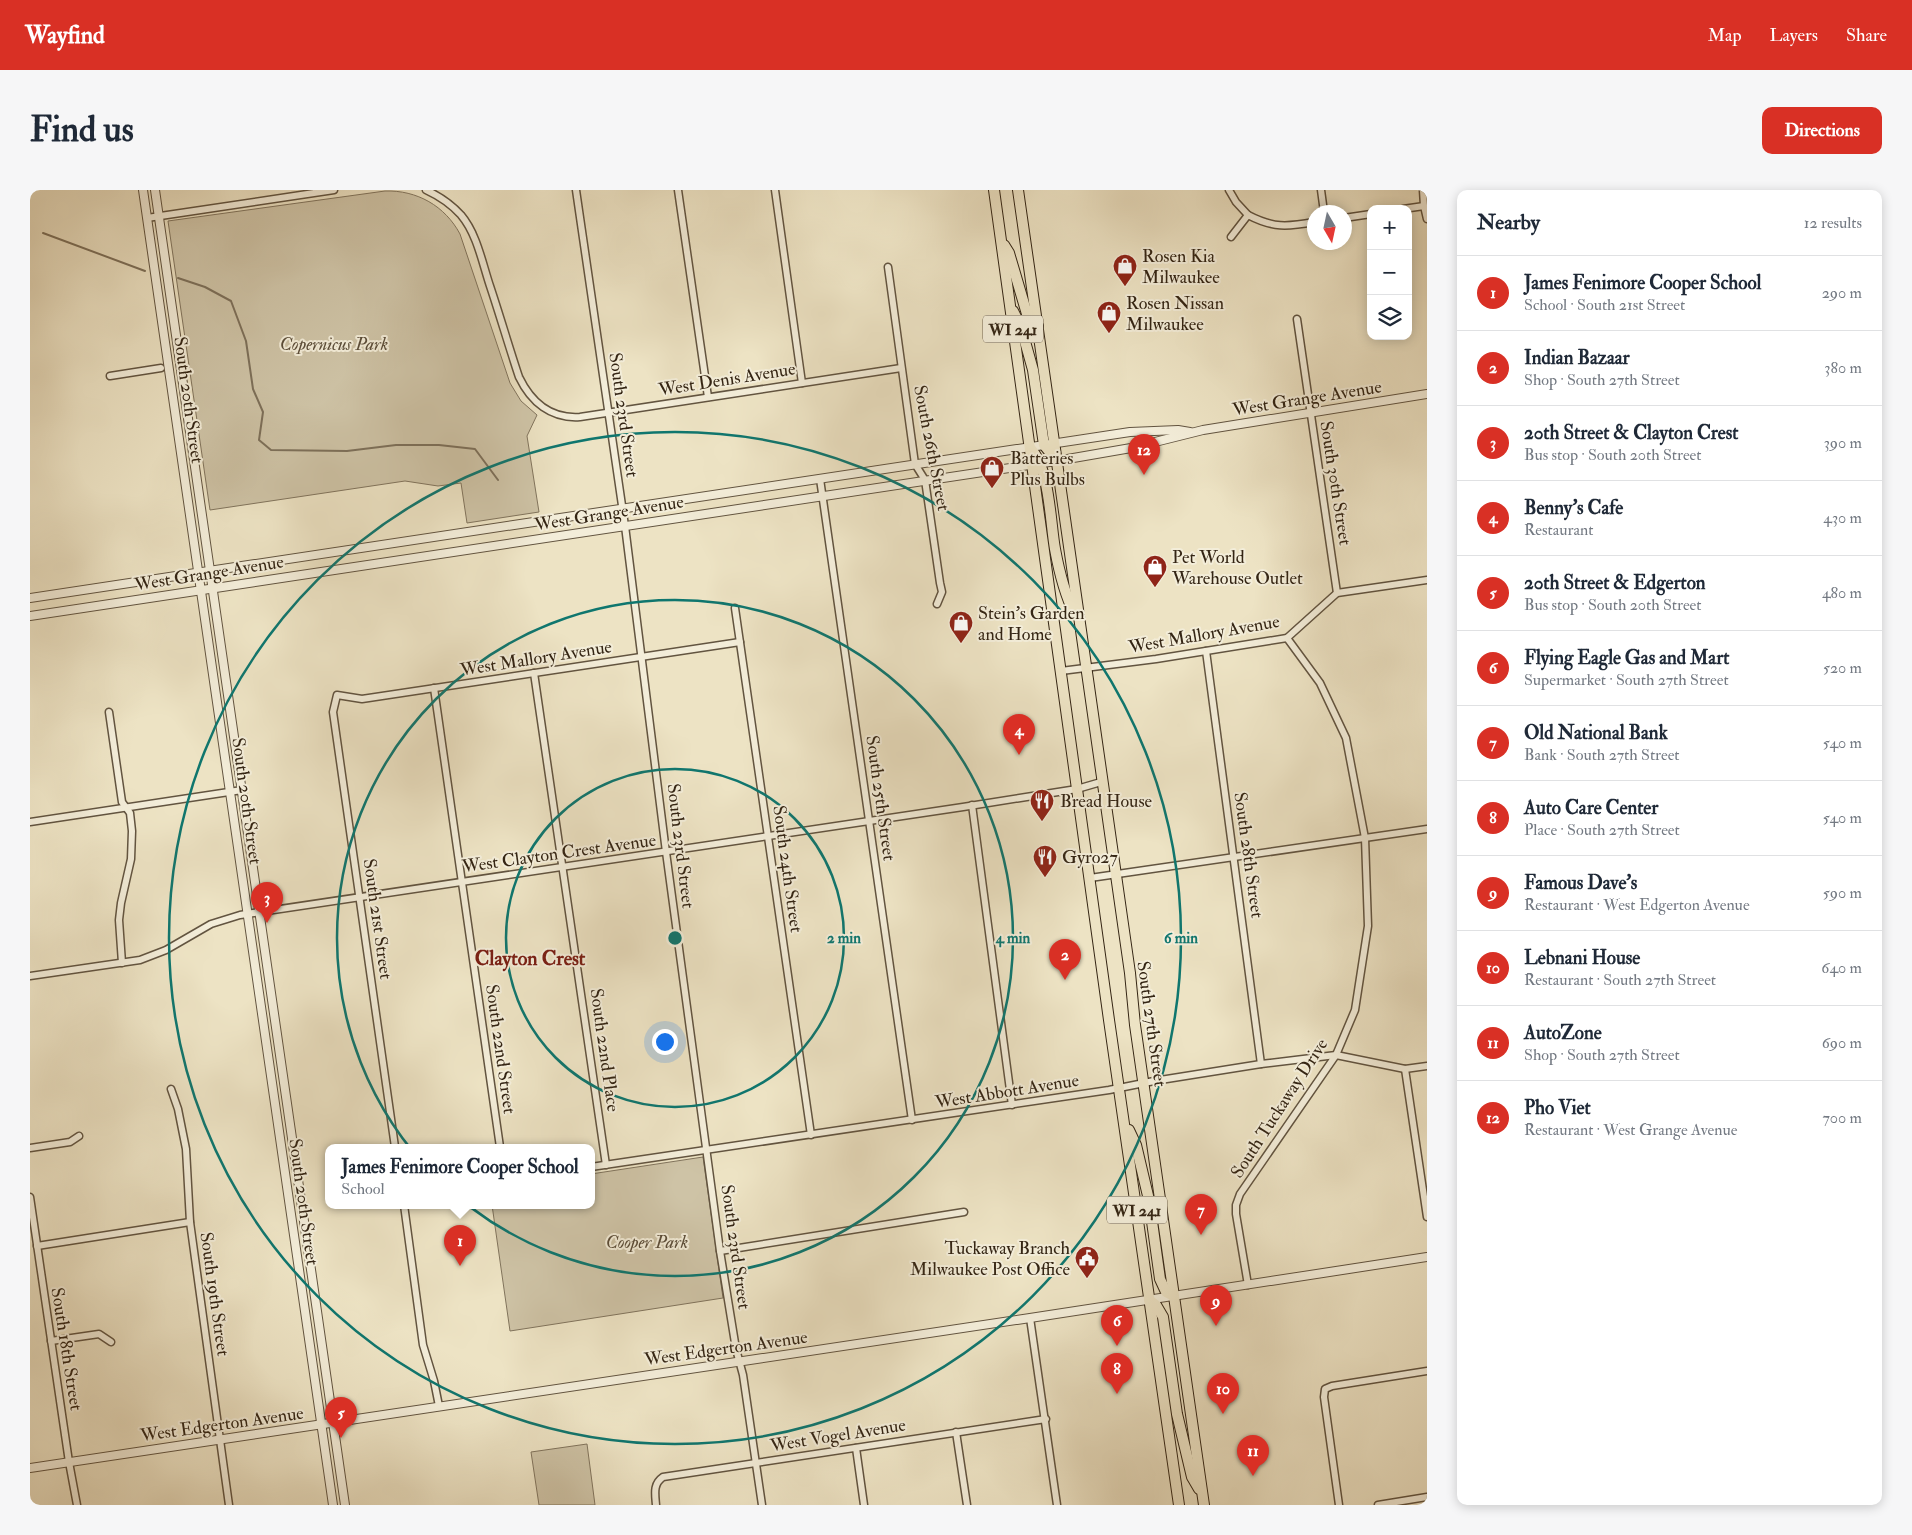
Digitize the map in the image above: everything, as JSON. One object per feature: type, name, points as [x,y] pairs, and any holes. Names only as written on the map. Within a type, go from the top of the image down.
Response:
[{"type":"main road","name":"WI 241","points":[[994,190],[1030,448],[1036,464],[1077,788],[1179,1505]]},
{"type":"main road","name":"WI 241","points":[[1018,191],[1038,326],[1049,445]]},
{"type":"main road","points":[[1000,238],[1009,253],[1027,314],[1031,322],[1038,326]]},
{"type":"main road","points":[[1009,303],[1022,327],[1049,445],[1056,460]]},
{"type":"main road","name":"South 27th Street","points":[[1056,460],[1204,1501]]},
{"type":"main road","points":[[1036,464],[1044,472],[1055,550],[1067,599],[1079,622]]},
{"type":"main road","points":[[1124,1120],[1136,1145],[1149,1200],[1160,1278],[1166,1292],[1174,1296]]},
{"type":"main road","points":[[1149,1300],[1156,1305],[1163,1317],[1177,1414],[1192,1477],[1204,1501]]},
{"type":"street","name":"South 20th Street","points":[[143,190],[333,1505]]},
{"type":"street","name":"South 20th Street","points":[[155,190],[345,1505]]},
{"type":"street","points":[[147,218],[334,190]]},
{"type":"street","name":"West Denis Avenue","points":[[426,190],[439,196],[449,204],[468,224],[520,378],[527,393],[541,406],[558,416],[569,417],[609,412],[901,368]]},
{"type":"street","name":"South 23rd Street","points":[[576,190],[625,526],[666,852],[720,1251],[736,1349],[740,1362],[762,1505]]},
{"type":"street","points":[[678,190],[708,397]]},
{"type":"street","points":[[775,190],[802,382]]},
{"type":"street","points":[[1229,190],[1236,202],[1248,215],[1262,222],[1277,226],[1307,223]]},
{"type":"street","points":[[1321,190],[1323,205]]},
{"type":"street","points":[[1423,190],[1427,219]]},
{"type":"street","points":[[1412,208],[1424,206]]},
{"type":"street","points":[[1231,237],[1248,215]]},
{"type":"street","points":[[1352,217],[1367,215]]},
{"type":"street","name":"South 26th Street","points":[[888,267],[916,464],[925,480],[942,592],[937,604]]},
{"type":"street","name":"South 30th Street","points":[[1297,319],[1337,593]]},
{"type":"street","points":[[110,376],[161,368]]},
{"type":"street","name":"West Grange Avenue","points":[[30,616],[1036,464],[1131,448],[1179,437],[1191,432],[1427,394]]},
{"type":"street","name":"West Grange Avenue","points":[[30,598],[1130,432],[1178,430],[1191,432]]},
{"type":"street","points":[[1130,432],[1131,448]]},
{"type":"street","points":[[983,454],[985,472]]},
{"type":"street","name":"South 25th Street","points":[[820,479],[912,1120]]},
{"type":"street","points":[[670,502],[672,518]]},
{"type":"street","points":[[579,516],[581,532]]},
{"type":"street","points":[[414,541],[416,557]]},
{"type":"street","points":[[254,564],[256,581]]},
{"type":"street","points":[[150,580],[152,597]]},
{"type":"street","points":[[1337,593],[1427,580]]},
{"type":"street","name":"West Mallory Avenue","points":[[1061,671],[1287,638],[1337,593]]},
{"type":"street","name":"South 24th Street","points":[[735,608],[811,1135]]},
{"type":"street","name":"South Tuckaway Drive","points":[[1248,1285],[1236,1214],[1238,1200],[1336,1055],[1355,1010],[1368,926],[1365,838],[1346,738],[1320,683],[1287,638]]},
{"type":"street","name":"West Mallory Avenue","points":[[337,695],[362,699],[740,642]]},
{"type":"street","name":"South 28th Street","points":[[1206,651],[1261,1064]]},
{"type":"street","name":"South 22nd Place","points":[[534,673],[564,867],[606,1165]]},
{"type":"street","name":"South 22nd Street","points":[[434,688],[500,1144]]},
{"type":"street","name":"South 21st Street","points":[[337,695],[333,712],[395,1144]]},
{"type":"street","points":[[109,712],[122,802],[130,813],[132,845],[130,869],[118,920],[122,963]]},
{"type":"street","name":"West Clayton Crest Avenue","points":[[30,976],[122,963],[153,956],[211,924],[227,918],[248,914],[972,805],[1077,788],[1101,782]]},
{"type":"street","points":[[30,822],[242,790]]},
{"type":"street","points":[[972,805],[1012,1104]]},
{"type":"street","points":[[1090,878],[1427,829]]},
{"type":"street","name":"West Abbott Avenue","points":[[595,1166],[1120,1088],[1261,1064],[1336,1055],[1405,1069],[1427,1066]]},
{"type":"street","points":[[1405,1069],[1427,1217]]},
{"type":"street","name":"South 19th Street","points":[[170,1089],[178,1109],[186,1149],[190,1222],[230,1505]]},
{"type":"street","points":[[30,1148],[70,1142],[79,1136]]},
{"type":"street","name":"South 18th Street","points":[[30,1197],[77,1505]]},
{"type":"street","points":[[405,1209],[423,1345],[434,1381],[439,1406]]},
{"type":"street","points":[[720,1251],[964,1212]]},
{"type":"street","points":[[37,1246],[190,1222]]},
{"type":"street","name":"West Edgerton Avenue","points":[[30,1468],[1427,1257]]},
{"type":"street","points":[[1030,1318],[1057,1505]]},
{"type":"street","points":[[51,1341],[99,1334],[111,1342]]},
{"type":"street","points":[[1339,1505],[1324,1397],[1325,1390],[1332,1386],[1427,1371]]},
{"type":"street","name":"West Vogel Avenue","points":[[656,1503],[654,1488],[657,1481],[663,1477],[1046,1419]]},
{"type":"street","points":[[956,1432],[967,1505]]},
{"type":"street","points":[[856,1448],[864,1505]]},
{"type":"street","points":[[1378,1505],[1427,1497]]},
{"type":"green space","name":"Copernicus Park","points":[[385,191],[408,193],[429,202],[446,215],[460,234],[510,383],[521,401],[537,415],[527,436],[539,512],[467,523],[461,483],[438,486],[405,481],[210,510],[168,221]]},
{"type":"green space","name":"Cooper Park","points":[[703,1157],[723,1298],[510,1331],[493,1209],[595,1209],[595,1173]]},
{"type":"green space","points":[[587,1444],[595,1505],[539,1505],[531,1452]]},
{"type":"waterway","points":[[43,233],[145,271]]},
{"type":"waterway","points":[[178,278],[205,287],[231,301],[246,341],[253,389],[263,412],[259,440],[271,450],[347,451],[396,445],[439,445],[475,449],[498,480]]},
{"type":"place","name":"Rosen Kia Milwaukee","points":[[1125,287]]},
{"type":"place","name":"Rosen Nissan Milwaukee","points":[[1109,334]]},
{"type":"place","name":"Pho Viet","points":[[1144,475]]},
{"type":"place","name":"Batteries Plus Bulbs","points":[[992,489]]},
{"type":"place","name":"Pet World Warehouse Outlet","points":[[1155,588]]},
{"type":"place","name":"Stein's Garden and Home","points":[[961,644]]},
{"type":"place","name":"Benny's Cafe","points":[[1019,755]]},
{"type":"place","name":"Bread House","points":[[1042,822]]},
{"type":"place","name":"Gyro27","points":[[1045,878]]},
{"type":"place","name":"20th Street & Clayton Crest","points":[[267,923]]},
{"type":"place","name":"Indian Bazaar","points":[[1065,980]]},
{"type":"place","name":"Old National Bank","points":[[1201,1235]]},
{"type":"place","name":"James Fenimore Cooper School","points":[[460,1266]]},
{"type":"place","name":"Tuckaway Branch Milwaukee Post Office","points":[[1087,1279]]},
{"type":"place","name":"Famous Dave's","points":[[1216,1326]]},
{"type":"place","name":"Flying Eagle Gas and Mart","points":[[1117,1346]]},
{"type":"place","name":"Auto Care Center","points":[[1117,1394]]},
{"type":"place","name":"Lebnani House","points":[[1223,1414]]},
{"type":"place","name":"20th Street & Edgerton","points":[[341,1438]]},
{"type":"place","name":"AutoZone","points":[[1253,1476]]},
{"type":"district","name":"Clayton Crest","points":[[530,958]]}]
